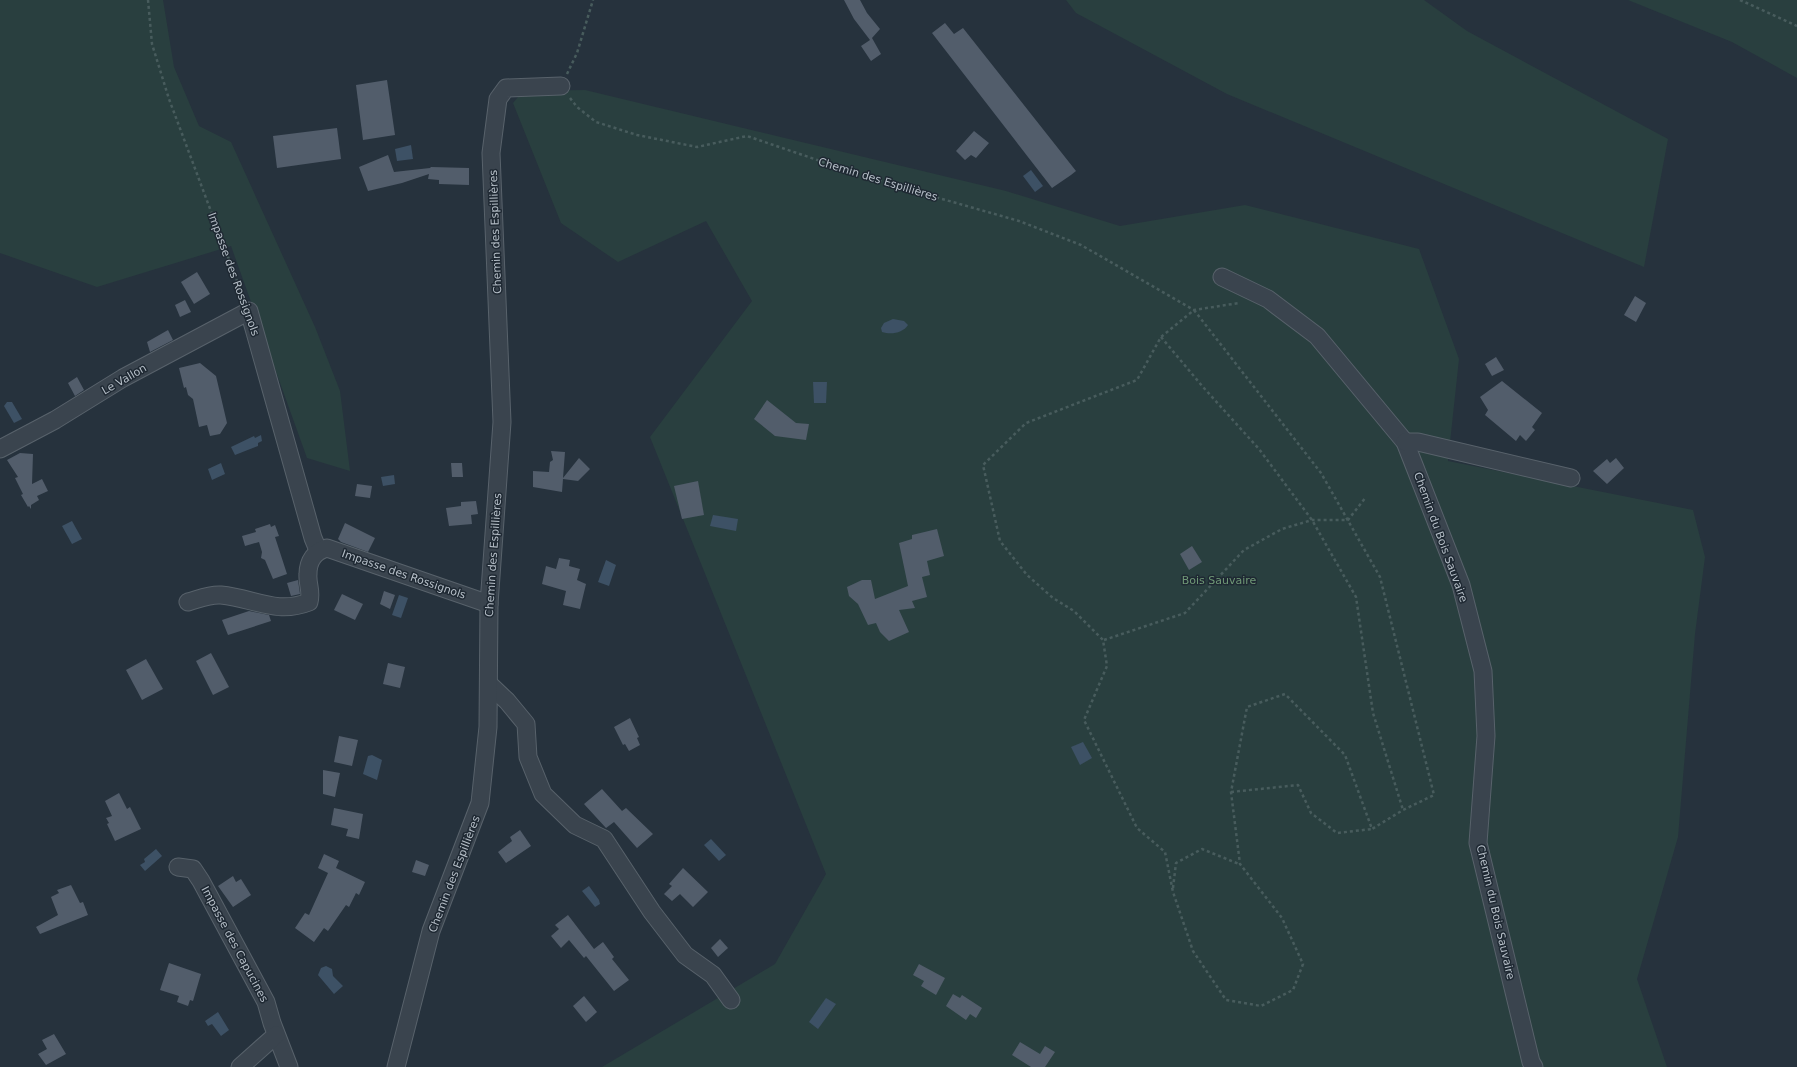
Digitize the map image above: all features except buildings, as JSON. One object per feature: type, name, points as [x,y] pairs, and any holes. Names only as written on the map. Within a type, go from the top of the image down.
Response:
[{"type":"street","name":"Chemin des Espillières","points":[[396,1067],[432,931],[480,803],[488,727],[489,604],[502,422],[491,152],[498,99],[506,88],[561,86]]},
{"type":"street","name":"Chemin du Bois Sauvaire","points":[[1222,277],[1268,299],[1317,336],[1405,442],[1461,585],[1483,671],[1486,736],[1478,843],[1531,1062],[1534,1067]]},
{"type":"street","name":"Le Vallon","points":[[0,448],[55,420],[130,375],[249,311]]},
{"type":"street","name":"Impasse des Rossignols","points":[[249,311],[313,538],[318,550],[327,548],[489,604]]},
{"type":"street","points":[[1405,442],[1418,442],[1571,478]]},
{"type":"street","points":[[188,602],[210,595],[221,595],[285,608],[296,607],[309,602],[311,594],[308,574],[312,558],[318,550]]},
{"type":"street","points":[[489,684],[507,701],[526,724],[528,757],[543,794],[575,825],[604,839],[652,912],[685,955],[713,974],[731,1000]]},
{"type":"street","name":"Impasse des Capucines","points":[[178,867],[193,869],[201,881],[266,1002],[276,1035],[289,1067]]},
{"type":"street","points":[[240,1067],[276,1035]]},
{"type":"path","name":"Impasse des Rossignols","points":[[148,0],[152,44],[169,99],[249,311]]},
{"type":"path","points":[[561,86],[577,53],[593,0]]},
{"type":"path","points":[[1740,0],[1797,26]]},
{"type":"path","name":"Chemin des Espillières","points":[[561,86],[577,107],[596,122],[637,134],[697,147],[746,136],[876,180],[1018,220],[1081,245],[1194,310]]},
{"type":"path","points":[[1173,892],[1176,863],[1202,849],[1240,864],[1282,918],[1303,964],[1293,990],[1261,1006],[1226,1000],[1193,951],[1173,892],[1165,852],[1137,828],[1084,720],[1107,666],[1103,640],[1074,611],[1053,598],[1027,575],[1000,541],[983,465],[1026,423],[1137,380],[1161,337],[1194,310],[1268,299]]},
{"type":"path","points":[[1194,310],[1321,473],[1380,577],[1434,795],[1403,810],[1372,829],[1337,833],[1311,813],[1298,785],[1231,792]]},
{"type":"path","points":[[1161,337],[1203,387],[1260,449],[1312,520],[1356,597],[1373,713],[1403,810]]},
{"type":"path","points":[[1348,520],[1366,497]]},
{"type":"path","points":[[1103,640],[1184,613],[1244,550],[1282,529],[1312,520],[1348,520]]},
{"type":"path","points":[[1240,864],[1231,792],[1247,707],[1285,694],[1345,755],[1372,829]]},
{"type":"green space","points":[[0,0],[163,0],[174,67],[199,126],[231,142],[315,327],[340,391],[350,471],[307,458],[231,246],[97,287],[0,253]]},
{"type":"green space","points":[[1066,0],[1424,0],[1467,31],[1668,139],[1644,267],[1227,94],[1076,13]]},
{"type":"green space","points":[[1628,0],[1797,0],[1797,78],[1732,42]]},
{"type":"green space","name":"Bois Sauvaire","points":[[585,90],[1006,191],[1120,226],[1245,205],[1419,249],[1459,359],[1448,461],[1693,510],[1705,557],[1695,634],[1678,837],[1637,979],[1667,1067],[602,1067],[775,964],[826,874],[650,437],[752,301],[706,221],[618,262],[561,223],[513,103],[523,91]]},
{"type":"water","points":[[411,145],[413,159],[397,161],[395,149]]},
{"type":"water","points":[[1031,170],[1043,186],[1035,192],[1023,176]]},
{"type":"water","points":[[893,319],[904,321],[908,325],[900,332],[882,332],[881,328],[884,323]]},
{"type":"water","points":[[813,382],[827,382],[826,403],[814,403]]},
{"type":"water","points":[[7,402],[12,402],[22,419],[14,423],[4,406]]},
{"type":"water","points":[[261,435],[262,441],[258,443],[258,446],[235,455],[231,447],[254,436],[255,438]]},
{"type":"water","points":[[221,463],[225,474],[212,480],[208,469]]},
{"type":"water","points":[[394,475],[395,484],[383,486],[381,477]]},
{"type":"water","points":[[713,515],[738,519],[736,531],[710,526]]},
{"type":"water","points":[[72,521],[82,539],[72,544],[62,526]]},
{"type":"water","points":[[606,560],[616,565],[609,586],[598,582]]},
{"type":"water","points":[[399,595],[408,598],[401,618],[392,615]]},
{"type":"water","points":[[1083,742],[1092,758],[1080,765],[1071,747]]},
{"type":"water","points":[[372,755],[382,760],[377,780],[363,774],[368,756]]},
{"type":"water","points":[[711,839],[726,855],[719,861],[704,845]]},
{"type":"water","points":[[156,849],[162,856],[145,871],[140,865],[145,862],[144,859]]},
{"type":"water","points":[[589,886],[599,900],[600,904],[595,907],[582,891]]},
{"type":"water","points":[[326,966],[332,969],[333,976],[343,986],[334,994],[318,975],[321,968]]},
{"type":"water","points":[[826,998],[836,1004],[818,1029],[809,1022]]},
{"type":"water","points":[[218,1012],[229,1030],[221,1036],[212,1024],[208,1026],[205,1021]]}]
